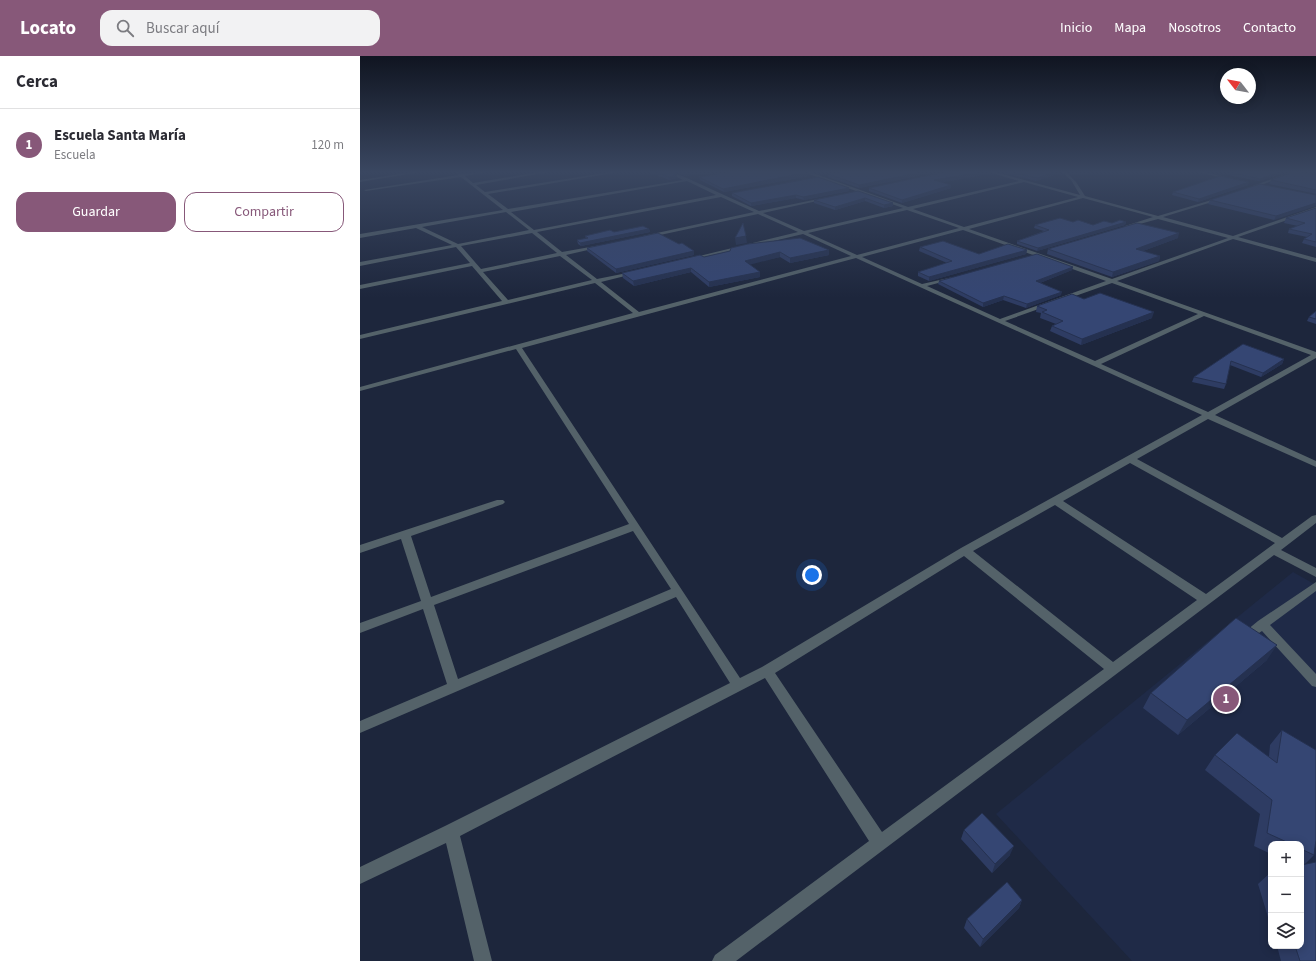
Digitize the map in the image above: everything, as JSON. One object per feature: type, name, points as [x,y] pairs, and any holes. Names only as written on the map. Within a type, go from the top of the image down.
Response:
[{"type":"street","points":[[360,236],[493,213]]},
{"type":"street","points":[[509,213],[638,314]]},
{"type":"street","points":[[360,264],[629,213]]},
{"type":"street","points":[[637,238],[752,213]]},
{"type":"street","points":[[761,213],[1316,464]]},
{"type":"street","points":[[680,261],[885,213]]},
{"type":"street","points":[[922,213],[1316,354]]},
{"type":"street","points":[[360,389],[1021,213]]},
{"type":"street","points":[[1145,213],[1316,260]]},
{"type":"street","points":[[1122,229],[1171,213]]},
{"type":"street","points":[[1000,321],[1113,282],[1302,213]]},
{"type":"street","points":[[416,227],[439,235],[458,246],[506,302]]},
{"type":"street","points":[[479,271],[606,244]]},
{"type":"street","points":[[1031,257],[1046,253]]},
{"type":"street","points":[[360,287],[474,264]]},
{"type":"street","points":[[360,337],[642,270]]},
{"type":"street","points":[[922,286],[959,276]]},
{"type":"street","points":[[1095,364],[1204,314]]},
{"type":"street","points":[[517,346],[636,526],[738,685]]},
{"type":"street","points":[[360,876],[451,832],[767,671],[965,551],[1316,354]]},
{"type":"street","points":[[1130,459],[1278,546],[1316,573]]},
{"type":"street","points":[[1055,500],[1206,600]]},
{"type":"street","points":[[360,549],[500,502]]},
{"type":"street","points":[[721,961],[1316,518]]},
{"type":"street","points":[[360,628],[636,526]]},
{"type":"street","points":[[405,534],[454,686]]},
{"type":"street","points":[[965,551],[1113,669]]},
{"type":"street","points":[[360,727],[678,591]]},
{"type":"street","points":[[767,671],[880,843]]},
{"type":"street","points":[[451,832],[483,961]]},
{"type":"lane","points":[[1244,638],[1316,586]]},
{"type":"lane","points":[[1262,624],[1316,682]]},
{"type":"shaded area","points":[[1293,572],[1316,585],[1316,961],[1132,961],[996,814]]},
{"type":"building","points":[[1265,213],[1285,213],[1276,216]]},
{"type":"building","points":[[1300,213],[1316,213],[1316,242],[1304,239],[1312,234],[1289,229],[1305,223],[1286,218]]},
{"type":"building","points":[[1060,218],[1073,222],[1078,220],[1093,225],[1104,221],[1112,223],[1120,220],[1126,222],[1038,248],[1017,241],[1049,230],[1035,225]]},
{"type":"building","points":[[743,223],[746,236],[735,238]]},
{"type":"building","points":[[1137,223],[1179,233],[1136,249],[1160,256],[1113,272],[1048,249]]},
{"type":"building","points":[[643,226],[649,229],[580,243],[577,240],[588,238],[585,236],[610,230],[614,232]]},
{"type":"building","points":[[658,233],[679,244],[682,243],[694,251],[616,269],[587,248]]},
{"type":"building","points":[[800,238],[829,250],[790,258],[780,252],[745,261],[760,272],[709,282],[691,268],[633,281],[622,273],[700,255],[704,257],[730,251],[731,248],[748,244]]},
{"type":"building","points":[[943,241],[979,254],[1008,244],[1027,250],[929,277],[918,272],[952,261],[920,247]]},
{"type":"building","points":[[1037,254],[1073,267],[1036,281],[1062,292],[1027,304],[1004,296],[983,303],[939,281]]},
{"type":"building","points":[[1100,293],[1154,312],[1082,339],[1052,326],[1063,321],[1042,312],[1047,310],[1037,306],[1072,294],[1084,299]]},
{"type":"building","points":[[1316,311],[1316,319],[1309,317]]},
{"type":"building","points":[[1243,344],[1284,359],[1263,373],[1231,361],[1226,384],[1194,377]]},
{"type":"building","points":[[1236,618],[1277,645],[1187,720],[1151,693]]},
{"type":"building","points":[[1282,730],[1316,750],[1316,840],[1314,855],[1304,850],[1304,841],[1284,841],[1267,833],[1272,800],[1215,755],[1237,733],[1277,763]]},
{"type":"building","points":[[982,813],[1014,846],[995,864],[964,830]]},
{"type":"building","points":[[1316,862],[1316,961],[1300,961],[1296,949],[1304,949],[1304,864]]},
{"type":"building","points":[[1007,882],[1022,900],[983,939],[967,919]]},
{"type":"place","name":"Escuela Santa María","points":[[1226,699]]}]
